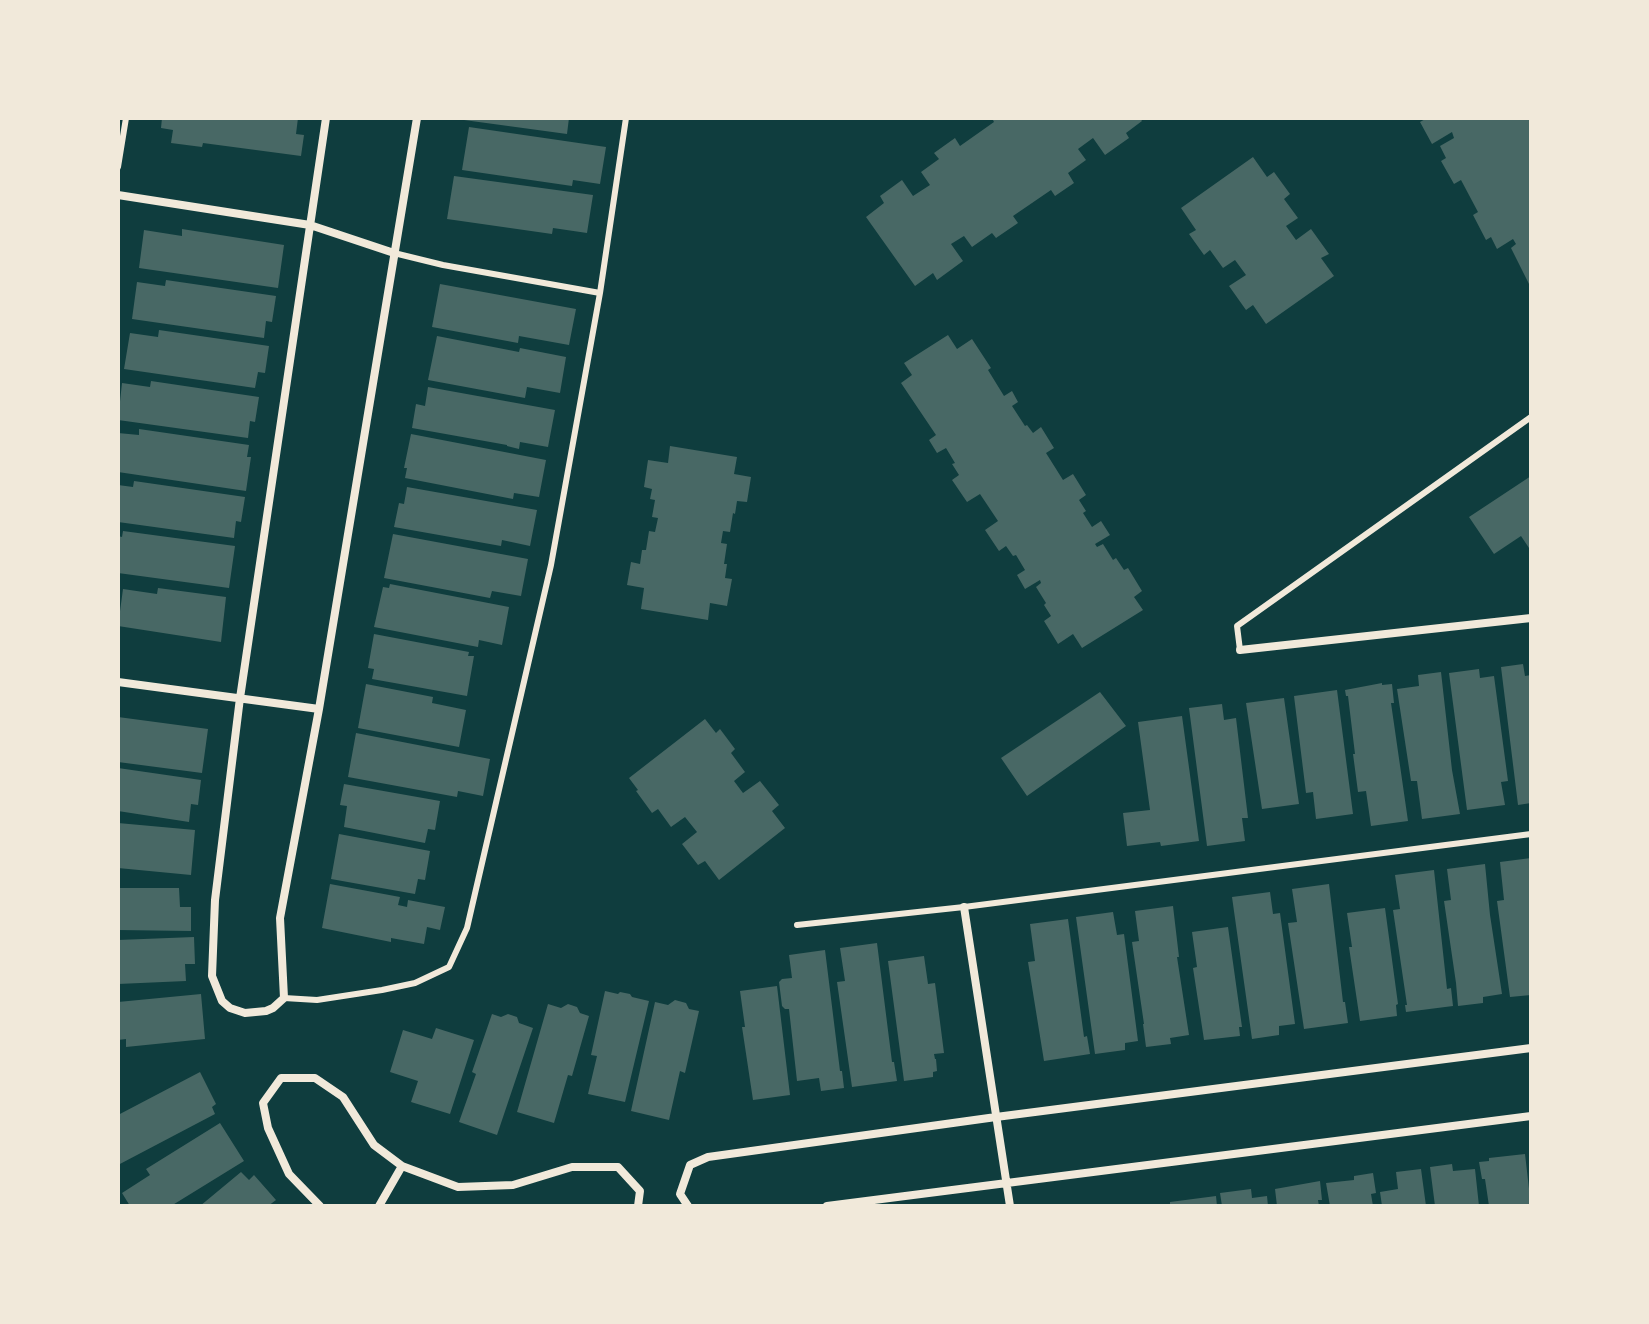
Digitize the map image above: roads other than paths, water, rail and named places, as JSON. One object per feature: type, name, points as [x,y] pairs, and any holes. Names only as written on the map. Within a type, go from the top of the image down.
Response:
[{"type":"street","points":[[326,118],[240,698],[215,900],[212,976],[222,1001],[240,1013],[266,1011],[284,998],[280,918],[319,709],[417,118]]},
{"type":"street","points":[[118,195],[310,225],[394,253]]},
{"type":"street","points":[[1240,650],[1531,618]]},
{"type":"street","points":[[118,682],[319,709]]},
{"type":"street","points":[[964,907],[1010,1206]]},
{"type":"street","points":[[688,1206],[680,1194],[690,1165],[708,1157],[1531,1048]]},
{"type":"street","points":[[320,1206],[289,1174],[268,1128],[263,1103],[281,1078],[315,1078],[343,1097],[374,1145],[402,1166],[458,1187],[513,1185],[572,1167],[618,1167],[640,1191],[638,1206]]},
{"type":"street","points":[[827,1206],[1531,1116]]},
{"type":"street","points":[[379,1206],[402,1166]]},
{"type":"lane","points":[[118,167],[126,118]]},
{"type":"lane","points":[[284,998],[317,1000],[415,983],[449,967],[467,928],[551,565],[600,293],[626,118]]},
{"type":"lane","points":[[394,253],[443,265],[600,293]]},
{"type":"lane","points":[[1240,650],[1237,626],[1531,417]]},
{"type":"lane","points":[[797,925],[964,907],[1531,834]]}]
